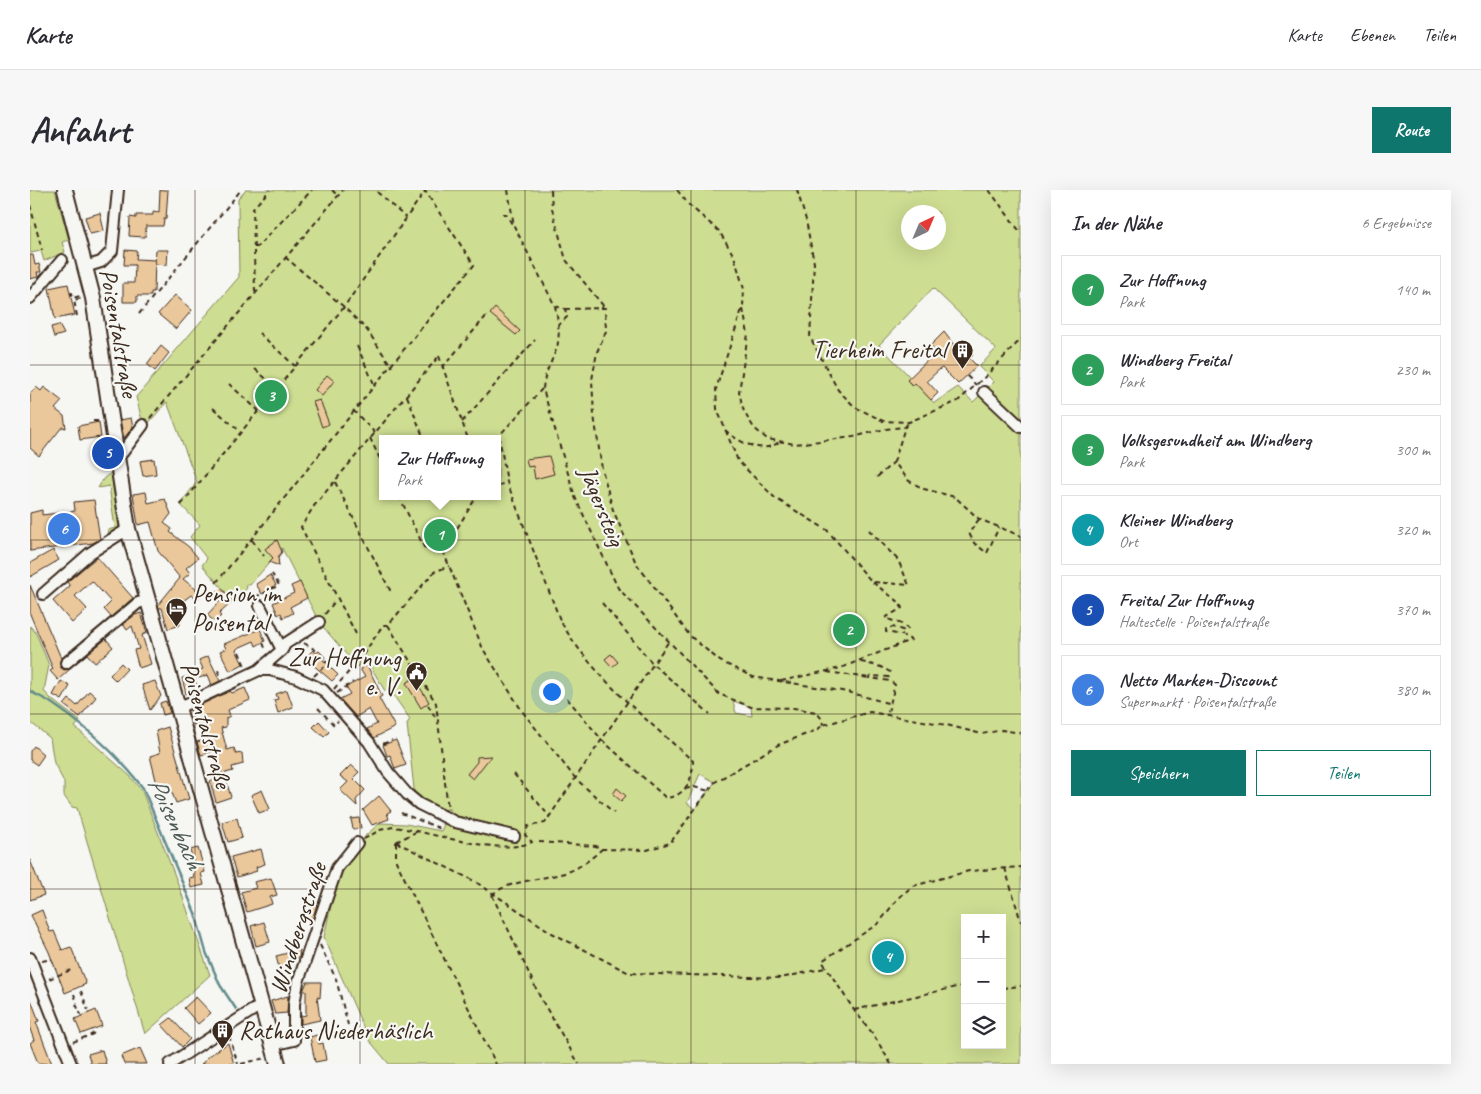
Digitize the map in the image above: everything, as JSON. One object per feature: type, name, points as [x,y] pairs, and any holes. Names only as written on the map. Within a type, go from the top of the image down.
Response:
[{"type":"main road","name":"Poisentalstraße","points":[[64,190],[93,298],[128,529],[262,1006],[273,1055]]},
{"type":"street","points":[[85,266],[101,262],[112,251],[118,190]]},
{"type":"street","points":[[30,298],[62,260]]},
{"type":"street","points":[[980,388],[1021,427]]},
{"type":"street","points":[[116,454],[122,453],[143,426]]},
{"type":"street","points":[[43,594],[90,553],[128,529]]},
{"type":"street","points":[[66,663],[138,603],[148,600]]},
{"type":"street","points":[[260,606],[282,650]]},
{"type":"street","points":[[178,708],[259,670],[282,650],[285,644],[319,622]]},
{"type":"street","points":[[259,670],[270,670],[296,678],[328,695],[369,742],[388,772],[412,800],[454,822],[514,836]]},
{"type":"street","name":"Windbergstraße","points":[[273,1055],[294,1040],[294,1004],[298,982],[337,868],[357,843]]},
{"type":"street","points":[[30,958],[71,1064]]},
{"type":"street","points":[[170,1064],[262,1006]]},
{"type":"path","points":[[138,314],[241,190]]},
{"type":"path","points":[[255,292],[253,208],[270,190]]},
{"type":"path","points":[[254,247],[257,247],[312,190]]},
{"type":"path","points":[[332,190],[338,196]]},
{"type":"path","points":[[143,426],[343,190]]},
{"type":"path","name":"Jägersteig","points":[[508,190],[514,226],[555,306],[558,326],[557,349],[544,374],[543,389],[575,497],[618,588],[718,695],[751,707],[794,708],[816,712],[822,719],[823,725]]},
{"type":"path","points":[[551,190],[552,208],[566,260],[604,308],[606,331],[597,352],[592,380],[594,415],[602,469],[614,510],[636,563],[690,636],[720,661],[753,677],[848,692],[891,704]]},
{"type":"path","points":[[677,190],[689,205],[719,231],[734,256],[744,288],[743,306],[748,334],[739,392],[744,412],[754,428],[767,439],[779,442],[805,443],[853,437],[885,429],[905,427]]},
{"type":"path","points":[[797,190],[806,220],[814,262],[810,336],[838,390],[855,407],[883,421],[908,422],[958,401],[980,388],[1021,339]]},
{"type":"path","points":[[989,190],[1021,233]]},
{"type":"path","points":[[181,505],[344,307],[425,191],[474,265],[424,324],[392,367],[353,410],[216,583]]},
{"type":"path","points":[[377,192],[406,218]]},
{"type":"path","points":[[30,205],[42,250]]},
{"type":"path","points":[[503,214],[506,214],[514,226]]},
{"type":"path","points":[[285,257],[344,307],[367,330],[392,367]]},
{"type":"path","points":[[70,294],[72,293],[74,298],[83,297],[74,300],[77,316]]},
{"type":"path","points":[[555,306],[565,308],[604,308]]},
{"type":"path","points":[[743,306],[716,389],[716,409],[738,461],[775,498],[827,530],[872,582],[899,602],[902,608],[884,618],[908,628],[905,631],[893,627],[886,629],[886,632],[902,635],[911,640],[824,672],[779,682]]},
{"type":"path","points":[[558,326],[562,325],[568,317],[565,308]]},
{"type":"path","points":[[442,368],[488,314]]},
{"type":"path","points":[[259,333],[295,366]]},
{"type":"path","points":[[462,422],[535,340]]},
{"type":"path","points":[[357,346],[375,386]]},
{"type":"path","points":[[356,634],[336,599],[301,527],[314,506],[439,356],[467,435]]},
{"type":"path","points":[[255,369],[277,388]]},
{"type":"path","points":[[967,376],[980,388]]},
{"type":"path","points":[[229,384],[259,411]]},
{"type":"path","points":[[500,435],[543,389]]},
{"type":"path","points":[[407,396],[422,435]]},
{"type":"path","points":[[213,408],[240,432]]},
{"type":"path","points":[[353,410],[375,433]]},
{"type":"path","points":[[93,421],[104,420]]},
{"type":"path","points":[[877,477],[894,462],[908,422]]},
{"type":"path","points":[[724,429],[734,438],[748,445],[764,446],[779,442]]},
{"type":"path","points":[[370,438],[379,457]]},
{"type":"path","points":[[501,448],[507,482],[545,585],[570,636],[628,703],[693,761],[693,772],[685,789],[678,795],[666,798],[602,740],[566,697]]},
{"type":"path","points":[[894,462],[909,480],[924,489],[955,497],[979,519],[1021,536]]},
{"type":"path","points":[[335,482],[391,592]]},
{"type":"path","points":[[501,485],[507,482]]},
{"type":"path","points":[[401,500],[424,547],[428,548],[434,545],[440,553],[443,551]]},
{"type":"path","points":[[443,551],[475,500]]},
{"type":"path","points":[[979,519],[969,533],[974,542],[987,553],[1000,527]]},
{"type":"path","points":[[869,530],[898,560],[910,585],[872,582]]},
{"type":"path","points":[[251,539],[264,556]]},
{"type":"path","points":[[443,551],[483,649],[522,711],[575,778],[614,813]]},
{"type":"path","points":[[388,626],[434,572],[449,566]]},
{"type":"path","points":[[255,596],[261,596],[279,585],[272,574]]},
{"type":"path","points":[[319,622],[336,599]]},
{"type":"path","points":[[602,603],[653,664],[710,714]]},
{"type":"path","points":[[334,690],[363,655],[383,625],[388,626]]},
{"type":"path","points":[[388,626],[436,703],[448,810]]},
{"type":"path","points":[[369,836],[380,830],[392,827],[494,846],[516,847],[532,842],[526,835],[528,826],[544,823],[668,642]]},
{"type":"path","points":[[264,643],[268,653]]},
{"type":"path","points":[[301,643],[307,644],[317,651]]},
{"type":"path","points":[[239,652],[249,674]]},
{"type":"path","points":[[315,675],[328,663],[324,660]]},
{"type":"path","points":[[858,661],[881,667],[890,675],[882,677],[871,676],[869,678]]},
{"type":"path","points":[[218,670],[220,674]]},
{"type":"path","points":[[824,672],[891,682],[895,685],[887,716]]},
{"type":"path","points":[[334,696],[353,682]]},
{"type":"path","points":[[428,705],[438,722]]},
{"type":"path","points":[[318,708],[334,725],[343,716]]},
{"type":"path","points":[[539,842],[596,846],[602,849],[648,850],[670,843],[715,782],[778,745],[817,730],[823,725],[870,712],[947,725],[982,734],[1002,730],[1021,733]]},
{"type":"path","points":[[379,742],[381,745],[392,740]]},
{"type":"path","points":[[514,774],[548,817]]},
{"type":"path","points":[[685,789],[694,787],[709,791]]},
{"type":"path","points":[[396,842],[420,831]]},
{"type":"path","points":[[396,842],[476,882],[492,895],[552,933],[629,973],[781,978],[826,968]]},
{"type":"path","points":[[396,842],[396,862],[496,1064]]},
{"type":"path","points":[[492,895],[497,890],[528,880],[571,871],[602,849]]},
{"type":"path","points":[[891,1064],[874,1034],[854,1010],[822,961],[879,923],[898,898],[913,886],[969,871],[1021,866]]},
{"type":"path","points":[[1005,868],[1021,922]]},
{"type":"path","points":[[492,895],[541,999],[579,1064]]},
{"type":"path","points":[[317,928],[321,948],[336,979],[348,1025]]},
{"type":"path","points":[[43,961],[52,959]]},
{"type":"path","points":[[51,978],[71,970]]},
{"type":"path","points":[[854,1010],[961,986]]},
{"type":"path","points":[[1006,988],[1021,986]]},
{"type":"path","points":[[81,991],[88,1010]]},
{"type":"path","points":[[74,994],[80,1015]]},
{"type":"path","points":[[78,1040],[93,1034],[94,1031]]},
{"type":"path","points":[[228,1034],[240,1064],[273,1055]]},
{"type":"green space","points":[[30,190],[55,190],[69,240],[62,242],[65,252],[44,261],[41,251],[30,253]]},
{"type":"green space","points":[[246,190],[1021,190],[1021,1064],[389,1064],[369,1040],[324,937],[336,882],[366,835],[380,823],[406,824],[441,831],[451,809],[439,810],[415,798],[407,724],[410,719],[389,689],[385,691],[365,657],[357,667],[319,622],[282,548],[250,585],[246,585],[247,588],[234,602],[202,565],[207,559],[190,537],[200,525],[180,504],[197,482],[167,402],[144,428],[136,397],[239,277],[238,199]],"holes":[[[933,288],[996,349],[979,367],[994,382],[973,402],[958,387],[934,403],[915,383],[912,386],[907,380],[910,377],[879,345]],[[733,701],[751,707],[752,716],[736,713]],[[700,774],[715,782],[695,809],[687,803]]]},
{"type":"green space","points":[[111,473],[119,528],[109,537],[108,530],[115,528],[109,486],[98,488],[104,478]]},
{"type":"green space","points":[[30,626],[36,633],[49,665],[44,691],[51,699],[80,721],[75,727],[130,776],[142,791],[180,889],[210,975],[145,1034],[77,808],[72,807],[64,796],[64,782],[54,763],[50,738],[30,722]]},
{"type":"building","points":[[160,190],[168,190],[166,219],[164,219],[163,226],[146,226],[145,237],[129,236],[130,217],[136,218],[136,215],[153,215],[153,211],[159,212]]},
{"type":"building","points":[[100,213],[104,231],[90,234],[85,217]]},
{"type":"building","points":[[125,250],[137,251],[136,259],[155,260],[154,292],[151,292],[151,296],[137,296],[137,302],[123,302],[123,283],[134,283],[135,265],[124,265]]},
{"type":"building","points":[[156,250],[168,250],[167,265],[155,264]]},
{"type":"building","points":[[30,255],[33,255],[35,265],[39,264],[41,272],[37,272],[38,277],[30,279]]},
{"type":"building","points":[[68,284],[75,315],[55,319],[49,288]]},
{"type":"building","points":[[175,295],[192,310],[176,329],[158,314]]},
{"type":"building","points":[[495,308],[520,331],[516,335],[490,314]]},
{"type":"building","points":[[59,325],[64,334],[54,337],[51,327]]},
{"type":"building","points":[[944,332],[960,353],[965,347],[973,355],[969,358],[977,366],[958,384],[942,368],[940,369],[927,381],[938,393],[931,400],[915,383],[913,386],[907,380],[936,352],[930,346]]},
{"type":"building","points":[[161,346],[169,353],[155,371],[147,364]]},
{"type":"building","points":[[327,375],[334,381],[322,396],[315,390]]},
{"type":"building","points":[[36,387],[41,391],[44,387],[62,401],[55,409],[64,416],[66,428],[62,427],[39,456],[30,448],[30,394]]},
{"type":"building","points":[[320,400],[329,424],[322,427],[313,402]]},
{"type":"building","points":[[131,418],[133,427],[124,438],[120,420]]},
{"type":"building","points":[[99,422],[101,437],[80,440],[78,426]]},
{"type":"building","points":[[549,456],[554,474],[535,479],[533,466],[528,467],[526,459]]},
{"type":"building","points":[[154,459],[156,474],[143,476],[140,461]]},
{"type":"building","points":[[146,492],[148,503],[165,499],[171,514],[164,523],[172,529],[170,532],[190,548],[198,558],[186,568],[190,573],[183,579],[202,594],[197,600],[191,595],[179,604],[182,619],[179,620],[180,625],[168,629],[162,608],[159,608],[158,605],[180,578],[158,551],[150,522],[138,525],[133,494]]},
{"type":"building","points":[[94,500],[100,539],[93,543],[30,551],[30,513],[42,510],[42,515],[75,511],[74,502]]},
{"type":"building","points":[[277,540],[282,552],[278,557],[279,566],[269,562],[273,558],[265,549]]},
{"type":"building","points":[[53,550],[59,560],[30,577],[30,563]]},
{"type":"building","points":[[97,557],[133,598],[111,617],[104,609],[111,602],[92,581],[75,596],[87,609],[72,623],[53,601],[70,586],[67,582]]},
{"type":"building","points":[[270,575],[276,585],[262,594],[256,584]]},
{"type":"building","points":[[300,582],[307,598],[290,607],[293,613],[283,618],[281,613],[278,615],[273,603],[294,593],[291,586]]},
{"type":"building","points":[[30,585],[61,658],[60,667],[64,670],[70,669],[58,680],[50,671],[53,669],[30,614]]},
{"type":"building","points":[[221,588],[233,601],[219,614],[221,616],[215,622],[207,615],[220,601],[214,595]]},
{"type":"building","points":[[141,613],[147,633],[142,635],[151,664],[139,668],[134,650],[139,649],[132,626],[127,630],[123,624]]},
{"type":"building","points":[[260,629],[265,641],[256,646],[254,641],[238,648],[236,650],[243,664],[230,671],[220,651],[226,649],[224,644]]},
{"type":"building","points":[[106,639],[113,647],[95,663],[87,654]]},
{"type":"building","points":[[313,650],[316,653],[319,651],[325,657],[323,660],[338,675],[332,681],[305,658]]},
{"type":"building","points":[[611,654],[618,662],[612,667],[605,659]]},
{"type":"building","points":[[208,656],[220,681],[212,685],[208,675],[199,678],[196,671],[203,669],[199,660]]},
{"type":"building","points":[[121,663],[127,669],[116,681],[110,675]]},
{"type":"building","points":[[367,665],[382,696],[379,698],[395,727],[374,738],[367,729],[377,724],[369,709],[356,717],[340,699],[350,694],[346,687],[365,677],[360,669]]},
{"type":"building","points":[[194,675],[198,691],[186,694],[182,678]]},
{"type":"building","name":"Zur Hoffnung e. V.","points":[[414,678],[429,702],[421,708],[406,683]]},
{"type":"building","points":[[61,681],[70,686],[62,700],[53,695]]},
{"type":"building","points":[[155,681],[161,696],[150,710],[142,685]]},
{"type":"building","points":[[245,688],[250,700],[228,710],[230,716],[226,718],[226,727],[221,728],[227,750],[234,748],[236,754],[242,753],[243,764],[232,767],[233,771],[222,774],[216,751],[201,755],[197,742],[203,740],[199,724],[194,725],[190,710],[230,691],[232,693]]},
{"type":"building","points":[[287,690],[293,707],[278,713],[274,700],[278,699],[276,694]]},
{"type":"building","points":[[553,690],[561,699],[555,703],[548,695]]},
{"type":"building","points":[[89,691],[96,697],[80,717],[64,705],[69,699],[77,706]]},
{"type":"building","points":[[166,701],[170,713],[163,715],[160,703]]},
{"type":"building","points":[[319,721],[329,732],[324,737],[313,727]]},
{"type":"building","points":[[168,727],[189,799],[176,803],[169,785],[158,788],[150,756],[160,753],[156,731]]},
{"type":"building","points":[[396,740],[406,765],[395,769],[390,755],[387,756],[383,745]]},
{"type":"building","points":[[34,746],[44,755],[37,765],[30,760],[30,751]]},
{"type":"building","points":[[491,756],[473,779],[467,774],[477,762],[477,757]]},
{"type":"building","points":[[351,765],[359,772],[353,778],[365,790],[356,800],[357,806],[340,790],[348,782],[340,776]]},
{"type":"building","points":[[225,777],[231,797],[216,802],[210,781]]},
{"type":"building","points":[[617,788],[626,796],[621,801],[613,794]]},
{"type":"building","points":[[262,790],[270,809],[259,813],[251,795]]},
{"type":"building","points":[[379,796],[391,811],[387,813],[389,819],[372,825],[363,810]]},
{"type":"building","points":[[237,818],[242,838],[228,842],[222,822]]},
{"type":"building","points":[[359,818],[361,828],[353,829],[351,819]]},
{"type":"building","points":[[198,848],[205,872],[201,873],[204,885],[191,888],[189,878],[194,877],[191,867],[195,866],[190,850]]},
{"type":"building","points":[[261,849],[265,864],[256,867],[257,871],[237,877],[231,857]]},
{"type":"building","points":[[30,860],[44,895],[30,900]]},
{"type":"building","points":[[271,878],[277,895],[270,897],[272,904],[247,912],[241,892],[256,888],[254,882]]},
{"type":"building","points":[[307,903],[317,904],[313,918],[307,918]]},
{"type":"building","points":[[42,910],[50,932],[54,931],[62,950],[71,947],[86,984],[65,993],[49,952],[31,915]]},
{"type":"building","points":[[264,922],[270,942],[256,946],[251,926]]},
{"type":"building","points":[[300,950],[299,958],[289,959],[291,969],[280,972],[276,956]]},
{"type":"building","points":[[307,982],[321,982],[320,998],[317,997],[320,1020],[301,1024],[301,1016],[306,1015],[306,991],[303,991]]},
{"type":"building","points":[[288,996],[287,1013],[275,1014],[271,1001]]},
{"type":"building","points":[[196,997],[211,1013],[198,1024],[184,1008]]},
{"type":"building","points":[[31,1000],[39,1021],[36,1022],[52,1064],[38,1063],[30,1043],[34,1040],[30,1029]]},
{"type":"building","points":[[96,1010],[102,1026],[81,1034],[75,1019]]},
{"type":"building","points":[[171,1018],[190,1039],[182,1047],[162,1025]]},
{"type":"building","points":[[317,1035],[319,1044],[323,1043],[326,1060],[315,1062],[310,1037]]},
{"type":"building","name":"Rathaus Niederhäslich","points":[[228,1043],[234,1064],[201,1064],[206,1058]]},
{"type":"building","points":[[140,1048],[147,1064],[124,1064],[121,1056]]},
{"type":"building","points":[[102,1050],[106,1064],[91,1064],[88,1054]]},
{"type":"waterway","name":"Poisenbach","points":[[30,691],[50,702],[88,731],[112,752],[143,788],[195,913],[206,952],[220,985],[236,1009]]},
{"type":"place","name":"Tierheim Freital","points":[[962,369]]},
{"type":"place","name":"Volksgesundheit am Windberg","points":[[271,396]]},
{"type":"place","name":"Freital Zur Hoffnung","points":[[108,453]]},
{"type":"place","name":"Netto Marken-Discount","points":[[64,529]]},
{"type":"place","name":"Zur Hoffnung","points":[[440,535]]},
{"type":"place","name":"Pension im Poisental","points":[[176,627]]},
{"type":"place","name":"Windberg Freital","points":[[849,630]]},
{"type":"place","name":"Zur Hoffnung e. V.","points":[[417,691]]},
{"type":"place","name":"Kleiner Windberg","points":[[888,957]]},
{"type":"place","name":"Rathaus Niederhäslich","points":[[223,1050]]}]
